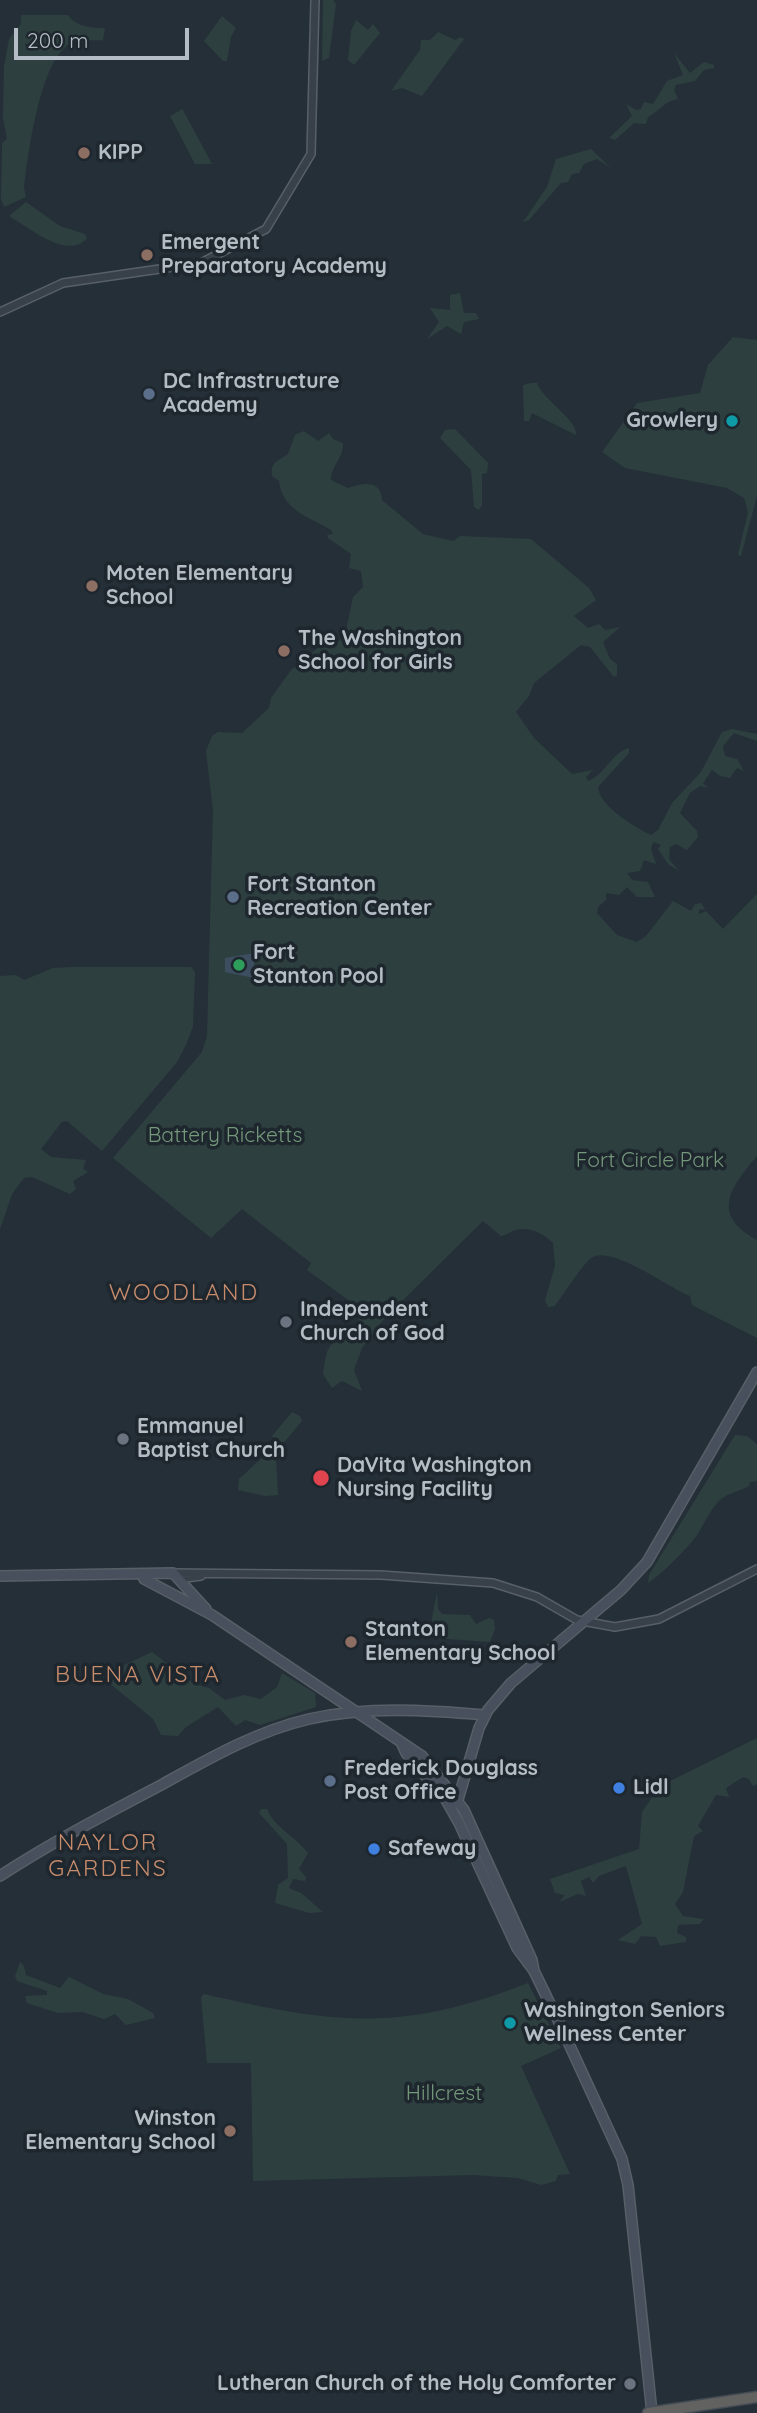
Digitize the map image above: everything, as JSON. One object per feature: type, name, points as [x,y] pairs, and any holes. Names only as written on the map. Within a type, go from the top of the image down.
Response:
[{"type":"highway","points":[[651,2413],[757,2397]]},
{"type":"main road","points":[[452,1810],[458,1801],[485,1715],[511,1683],[631,1581],[652,1556],[757,1372]]},
{"type":"main road","points":[[111,1576],[120,1573],[176,1576],[212,1615]]},
{"type":"main road","points":[[0,1576],[111,1576],[144,1579],[176,1576]]},
{"type":"main road","points":[[144,1579],[212,1615],[422,1756],[458,1801],[532,1960],[534,1971]]},
{"type":"main road","points":[[0,1876],[69,1833],[239,1744],[303,1720],[357,1712],[485,1715]]},
{"type":"main road","points":[[401,1742],[406,1753],[452,1810],[516,1948],[534,1971],[624,2165],[651,2413]]},
{"type":"street","points":[[0,312],[60,283],[201,263],[264,230],[311,154],[315,0]]},
{"type":"street","points":[[176,1576],[381,1575],[485,1582],[519,1590],[583,1622],[623,1626],[656,1620],[757,1569]]},
{"type":"green space","points":[[323,0],[333,0],[336,4],[329,58],[322,61]]},
{"type":"green space","points":[[21,15],[68,15],[80,24],[105,28],[103,40],[71,43],[60,52],[51,67],[32,132],[24,188],[26,197],[4,207],[1,199],[2,143],[7,139],[3,118],[4,67],[9,39],[21,24]]},
{"type":"green space","points":[[222,16],[236,28],[231,37],[227,61],[223,61],[204,41]]},
{"type":"green space","points":[[356,20],[368,30],[373,24],[380,33],[354,65],[348,60],[351,31]]},
{"type":"green space","points":[[438,32],[455,40],[461,37],[464,39],[422,96],[402,88],[391,91],[420,50],[421,40],[430,40]]},
{"type":"green space","points":[[674,53],[690,73],[704,62],[714,65],[714,68],[704,70],[695,81],[676,85],[674,90],[678,99],[648,117],[646,124],[634,123],[615,140],[609,138],[632,116],[626,104],[636,110],[641,109],[644,102],[653,104],[667,81],[683,75]]},
{"type":"green space","points":[[183,109],[212,164],[195,164],[170,116]]},
{"type":"green space","points":[[591,149],[611,168],[597,159],[584,164],[579,173],[572,174],[568,182],[561,183],[529,220],[523,222],[547,187],[556,159]]},
{"type":"green space","points":[[26,202],[60,226],[85,234],[87,238],[79,244],[59,244],[9,216]]},
{"type":"green space","points":[[460,293],[464,313],[476,313],[479,319],[464,322],[461,334],[447,326],[427,339],[439,322],[430,308],[450,310],[450,295]]},
{"type":"green space","points":[[733,337],[757,340],[757,496],[741,556],[738,555],[748,512],[744,498],[727,488],[625,468],[602,452],[637,403],[700,393],[708,365]]},
{"type":"green space","points":[[537,383],[540,390],[566,416],[576,435],[532,413],[529,421],[524,421],[523,385]]},
{"type":"green space","points":[[455,429],[488,463],[487,473],[482,474],[482,505],[479,510],[474,507],[471,470],[440,438],[445,430]]},
{"type":"green space","points":[[304,431],[318,441],[329,433],[333,439],[343,443],[331,480],[348,488],[365,484],[374,486],[381,493],[382,500],[423,534],[453,541],[460,536],[531,539],[589,588],[596,600],[574,616],[588,628],[599,624],[605,630],[620,627],[603,642],[610,659],[617,664],[617,675],[614,677],[590,647],[581,645],[534,683],[529,696],[516,712],[534,738],[572,774],[593,770],[586,777],[588,781],[599,774],[618,754],[629,748],[629,753],[598,787],[611,809],[628,822],[651,835],[658,830],[672,803],[701,772],[722,732],[732,729],[757,734],[757,741],[734,733],[723,746],[725,756],[737,759],[744,771],[737,768],[730,778],[720,776],[712,770],[703,783],[708,788],[700,786],[690,793],[680,813],[697,831],[698,837],[687,850],[676,844],[670,847],[669,859],[679,871],[668,864],[658,849],[661,845],[653,842],[651,849],[656,864],[644,860],[640,871],[627,873],[632,880],[648,882],[655,897],[637,897],[627,887],[619,895],[606,893],[606,900],[598,907],[597,913],[617,935],[637,942],[646,936],[673,901],[691,911],[695,904],[701,903],[705,909],[699,910],[699,914],[706,911],[723,929],[757,894],[757,1156],[733,1190],[729,1211],[743,1231],[757,1240],[757,1338],[692,1305],[690,1296],[640,1269],[600,1255],[591,1258],[555,1306],[548,1307],[545,1300],[555,1266],[553,1243],[541,1234],[526,1229],[501,1236],[483,1221],[384,1319],[362,1348],[354,1370],[362,1391],[342,1381],[332,1388],[323,1374],[328,1349],[334,1342],[355,1331],[362,1310],[307,1270],[311,1263],[242,1209],[211,1238],[113,1158],[202,1052],[207,1036],[213,810],[206,751],[212,736],[218,732],[242,733],[269,708],[271,698],[291,670],[319,647],[330,648],[345,636],[353,597],[363,587],[361,571],[349,568],[351,554],[328,538],[327,535],[333,534],[331,530],[291,506],[281,491],[279,481],[272,476],[274,465],[288,454],[295,435]]},
{"type":"green space","points":[[191,967],[195,972],[193,1026],[177,1062],[102,1151],[67,1121],[62,1122],[41,1149],[51,1157],[86,1160],[83,1169],[88,1172],[73,1181],[76,1189],[70,1194],[32,1177],[24,1178],[12,1194],[0,1229],[0,976],[16,975],[24,980],[53,968]]},
{"type":"green space","points":[[292,1412],[300,1416],[302,1421],[281,1446],[272,1436]]},
{"type":"green space","points":[[735,1435],[747,1436],[757,1444],[757,1481],[750,1482],[749,1486],[720,1500],[690,1544],[648,1583],[649,1575]]},
{"type":"green space","points":[[264,1456],[276,1458],[278,1495],[265,1496],[238,1490],[239,1479]]},
{"type":"green space","points":[[437,1592],[438,1609],[442,1614],[470,1615],[476,1624],[489,1618],[494,1620],[495,1629],[490,1642],[433,1638],[432,1618]]},
{"type":"green space","points":[[152,1652],[194,1684],[209,1688],[225,1700],[244,1695],[261,1699],[277,1687],[282,1673],[315,1693],[316,1707],[260,1725],[245,1720],[236,1726],[218,1707],[186,1727],[178,1736],[161,1735],[153,1719],[97,1673],[104,1665],[118,1668]]},
{"type":"green space","points":[[757,1738],[757,1784],[753,1786],[749,1779],[743,1777],[726,1788],[729,1797],[716,1795],[698,1826],[703,1831],[694,1836],[683,1892],[675,1904],[683,1916],[704,1919],[700,1924],[678,1925],[677,1933],[686,1937],[686,1942],[660,1946],[656,1937],[641,1936],[635,1944],[618,1940],[642,1924],[626,1866],[599,1876],[593,1883],[589,1877],[581,1881],[586,1896],[578,1894],[559,1902],[565,1895],[555,1893],[550,1879],[639,1849],[642,1812],[660,1786]]},
{"type":"green space","points":[[261,1809],[267,1809],[274,1821],[308,1853],[299,1869],[306,1877],[305,1881],[293,1879],[289,1888],[301,1893],[323,1912],[309,1913],[275,1903],[278,1885],[288,1878],[287,1844],[259,1813]]},
{"type":"green space","points":[[20,1962],[26,1975],[60,1988],[69,1977],[103,1994],[128,1999],[153,2013],[155,2018],[126,2025],[115,2014],[104,2019],[83,2012],[58,2013],[27,2003],[25,1996],[47,1995],[47,1991],[17,1981],[15,1976]]},
{"type":"green space","name":"Hillcrest","points":[[528,1983],[561,2048],[521,2066],[570,2174],[558,2175],[556,2181],[541,2185],[518,2178],[473,2175],[253,2181],[251,2063],[207,2063],[201,1997],[204,1994],[292,2012],[367,2019],[442,2010]]},
{"type":"water","name":"Fort Stanton Pool","points":[[254,953],[254,978],[225,972],[225,958]]},
{"type":"place","name":"KIPP","points":[[84,153]]},
{"type":"place","name":"Emergent Preparatory Academy","points":[[147,255]]},
{"type":"place","name":"DC Infrastructure Academy","points":[[149,394]]},
{"type":"place","name":"Growlery","points":[[732,421]]},
{"type":"place","name":"Moten Elementary School","points":[[92,586]]},
{"type":"place","name":"The Washington School for Girls","points":[[284,651]]},
{"type":"place","name":"Fort Stanton Recreation Center","points":[[233,897]]},
{"type":"place","name":"Fort Stanton Pool","points":[[239,965]]},
{"type":"place","name":"Independent Church of God","points":[[286,1322]]},
{"type":"place","name":"Emmanuel Baptist Church","points":[[123,1439]]},
{"type":"place","name":"DaVita Washington Nursing Facility","points":[[321,1478]]},
{"type":"place","name":"Stanton Elementary School","points":[[351,1642]]},
{"type":"place","name":"Frederick Douglass Post Office","points":[[330,1781]]},
{"type":"place","name":"Lidl","points":[[619,1788]]},
{"type":"place","name":"Safeway","points":[[374,1849]]},
{"type":"place","name":"Washington Seniors Wellness Center","points":[[510,2023]]},
{"type":"place","name":"Winston Elementary School","points":[[230,2131]]},
{"type":"place","name":"Lutheran Church of the Holy Comforter","points":[[630,2384]]},
{"type":"district","name":"WOODLAND","points":[[184,1293]]},
{"type":"district","name":"BUENA VISTA","points":[[138,1675]]},
{"type":"district","name":"NAYLOR GARDENS","points":[[108,1856]]},
{"type":"park label","name":"Battery Ricketts","points":[[225,1136]]},
{"type":"park label","name":"Fort Circle Park","points":[[650,1161]]}]
